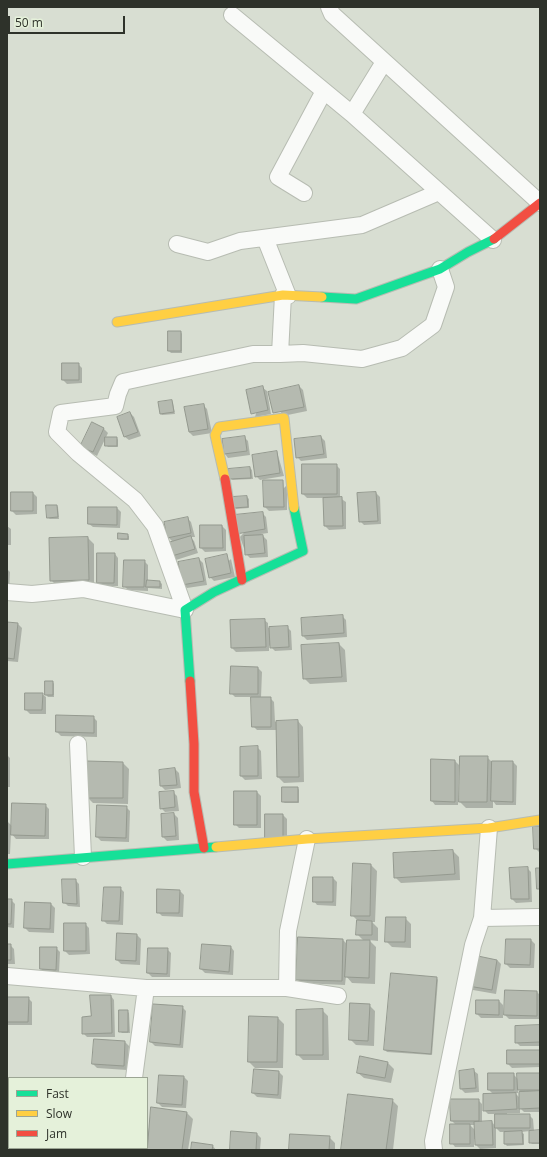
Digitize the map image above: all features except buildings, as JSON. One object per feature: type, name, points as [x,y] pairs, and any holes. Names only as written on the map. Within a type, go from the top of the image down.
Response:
[{"type":"street","points":[[117,322],[286,296],[356,299],[440,269],[468,252],[493,240],[540,203],[332,14],[329,7]]},
{"type":"street","points":[[232,15],[352,114],[493,240]]},
{"type":"street","points":[[352,114],[384,62]]},
{"type":"street","points":[[304,193],[278,178],[324,91]]},
{"type":"street","points":[[177,244],[208,252],[240,241],[362,225],[439,192]]},
{"type":"street","points":[[265,238],[286,296],[280,354]]},
{"type":"street","points":[[204,848],[194,792],[194,744],[185,610],[155,526],[135,500],[78,453],[57,432],[61,413],[116,406],[118,394],[123,382],[253,354],[303,353],[362,359],[402,348],[433,325],[446,287],[440,269]]},
{"type":"street","points":[[7,592],[32,594],[83,589],[185,610],[213,592],[242,580],[303,551],[293,501],[284,418],[219,427],[214,434],[225,477],[242,580]]},
{"type":"street","points":[[78,744],[83,857]]},
{"type":"street","points":[[7,864],[307,840],[489,828],[540,820]]},
{"type":"street","points":[[434,1150],[433,1141],[473,945],[482,918],[489,828]]},
{"type":"street","points":[[287,988],[288,931],[307,840]]},
{"type":"street","points":[[482,918],[540,917]]},
{"type":"street","points":[[7,976],[146,988],[287,988],[338,996]]},
{"type":"street","points":[[134,1077],[146,988]]},
{"type":"traffic: fast","points":[[322,297],[356,299],[440,269],[468,252],[494,239]]},
{"type":"traffic: fast","points":[[190,681],[185,610],[214,592],[303,551],[294,508]]},
{"type":"traffic: fast","points":[[7,864],[216,847]]},
{"type":"traffic: slow","points":[[117,322],[283,295],[322,297]]},
{"type":"traffic: slow","points":[[225,479],[215,435],[219,427],[284,418],[294,508]]},
{"type":"traffic: slow","points":[[216,847],[307,839],[489,828],[540,820]]},
{"type":"traffic: jam","points":[[494,239],[540,203]]},
{"type":"traffic: jam","points":[[225,479],[242,580]]},
{"type":"traffic: jam","points":[[190,681],[194,744],[194,792],[204,848]]}]
